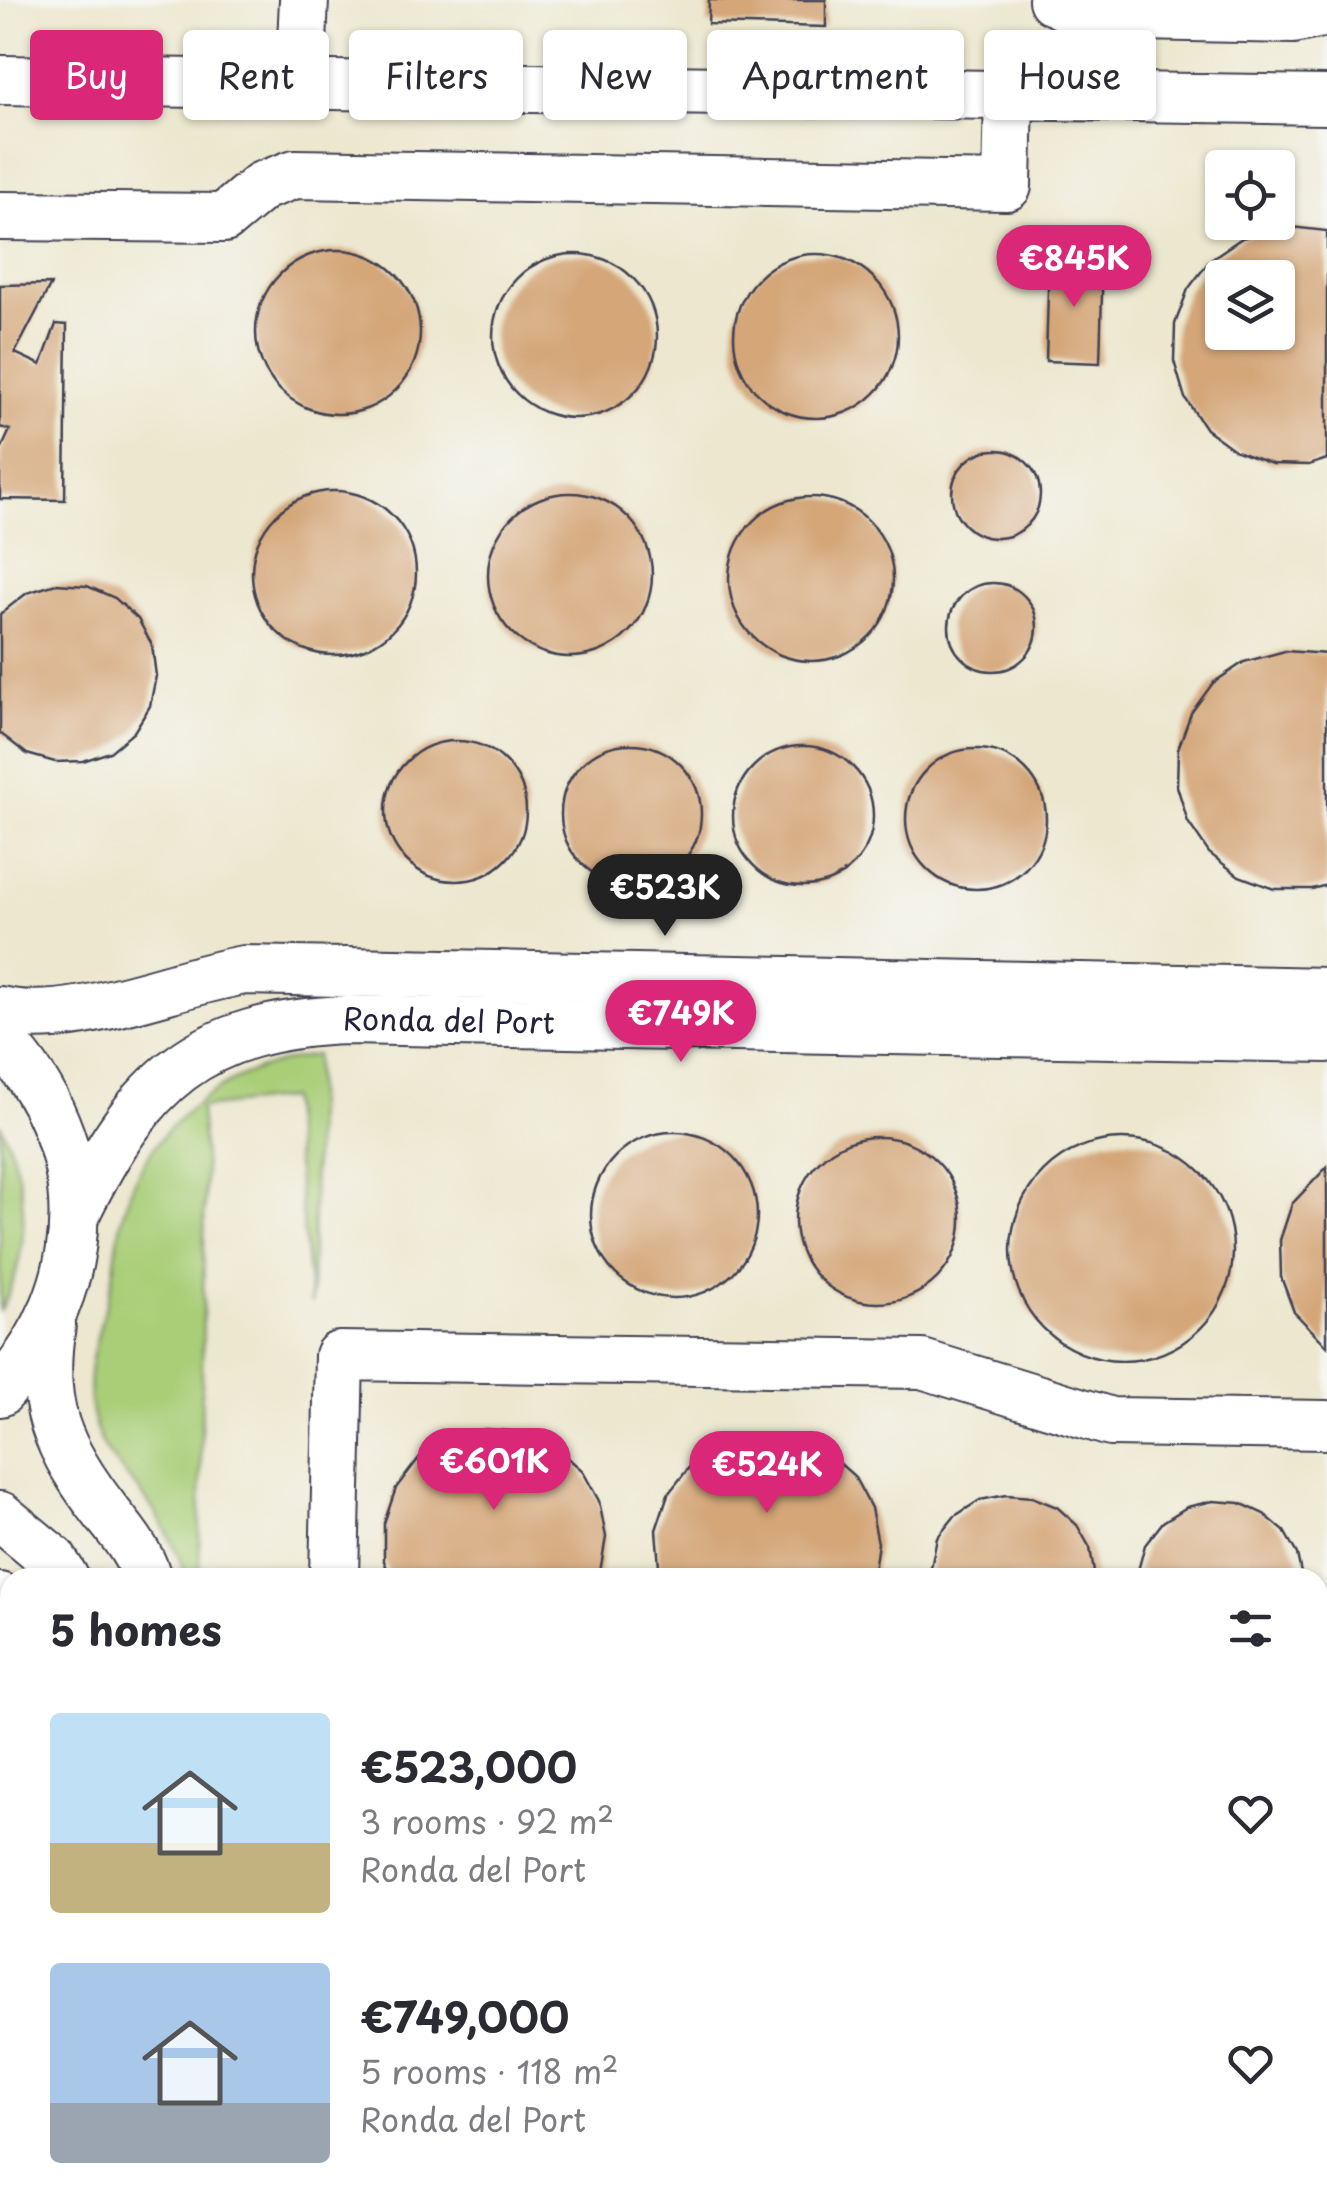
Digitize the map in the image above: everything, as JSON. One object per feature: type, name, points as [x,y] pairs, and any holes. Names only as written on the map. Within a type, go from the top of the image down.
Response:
[{"type":"street","points":[[303,30],[304,0]]},
{"type":"street","points":[[1052,0],[1083,15],[1293,18],[1327,12]]},
{"type":"street","points":[[0,80],[183,82]]},
{"type":"street","points":[[329,84],[984,94]]},
{"type":"street","points":[[1156,97],[1327,100]]},
{"type":"street","points":[[0,216],[224,218],[262,186],[295,174],[1007,186],[1008,120]]},
{"type":"street","name":"Ronda del Port","points":[[0,1011],[44,1016],[85,1011],[160,988],[244,970],[1327,992]]},
{"type":"street","name":"Ronda del Port","points":[[76,1210],[105,1152],[149,1095],[212,1046],[274,1025],[347,1020],[1327,1038]]},
{"type":"street","points":[[0,1039],[27,1068],[54,1112],[68,1149],[76,1210],[52,1316],[46,1386],[61,1448],[130,1542],[142,1568]]},
{"type":"street","points":[[0,1392],[28,1361],[52,1316]]},
{"type":"street","points":[[334,1568],[339,1356],[922,1364],[1111,1422],[1327,1425]]},
{"type":"street","points":[[0,1516],[58,1568]]},
{"type":"green space","points":[[316,1055],[311,1304],[289,1098],[200,1108],[205,1173],[199,1568],[183,1568],[157,1515],[98,1434],[90,1403],[91,1368],[112,1281],[122,1216],[137,1176],[154,1148],[174,1124],[224,1085],[284,1061]]},
{"type":"green space","points":[[0,1124],[17,1170],[23,1218],[18,1266],[0,1312]]},
{"type":"building","points":[[709,0],[826,0],[826,27],[708,24]]},
{"type":"building","points":[[1295,227],[1327,231],[1327,459],[1309,465],[1272,464],[1236,451],[1206,429],[1185,398],[1174,361],[1175,324],[1188,289],[1205,267],[1205,350],[1295,350],[1295,260],[1211,259],[1239,240],[1295,240]]},
{"type":"building","points":[[338,250],[369,257],[396,274],[413,301],[420,332],[413,363],[396,390],[369,407],[338,414],[307,407],[280,390],[263,363],[256,332],[263,301],[280,274],[307,257]]},
{"type":"building","points":[[575,254],[606,261],[633,278],[650,305],[657,336],[650,367],[633,394],[606,411],[575,418],[544,411],[517,394],[500,367],[493,336],[500,305],[517,278],[544,261]]},
{"type":"building","points":[[816,254],[847,261],[874,278],[891,305],[898,336],[891,367],[874,394],[847,411],[816,418],[785,411],[758,394],[741,367],[734,336],[741,305],[758,278],[785,261]]},
{"type":"building","points":[[1049,256],[1103,258],[1100,363],[1046,361]]},
{"type":"building","points":[[51,284],[15,353],[41,365],[56,324],[67,325],[65,500],[0,499],[0,452],[10,430],[0,427],[0,285]]},
{"type":"building","points":[[996,450],[1013,453],[1027,463],[1037,477],[1037,511],[1027,525],[1013,535],[996,538],[979,535],[965,525],[955,511],[952,494],[955,477],[965,463],[979,453]]},
{"type":"building","points":[[334,491],[365,498],[392,515],[409,542],[416,573],[409,604],[392,631],[365,648],[334,655],[303,648],[276,631],[259,604],[252,573],[259,542],[276,515],[303,498]]},
{"type":"building","points":[[570,493],[601,500],[628,517],[645,544],[652,575],[645,606],[628,633],[601,650],[570,657],[539,650],[512,633],[495,606],[488,575],[495,544],[512,517],[539,500]]},
{"type":"building","points":[[811,497],[842,504],[869,521],[886,548],[893,579],[886,610],[869,637],[842,654],[811,661],[780,654],[753,637],[736,610],[729,579],[736,548],[753,521],[780,504]]},
{"type":"building","points":[[993,583],[1010,586],[1024,596],[1034,610],[1034,644],[1024,658],[1010,668],[993,671],[976,668],[962,658],[952,644],[949,627],[952,610],[962,596],[976,586]]},
{"type":"building","points":[[56,584],[87,586],[115,598],[138,619],[152,645],[156,676],[150,706],[134,732],[110,752],[83,761],[55,762],[27,754],[0,733],[0,614],[27,593]]},
{"type":"building","points":[[1285,651],[1327,654],[1327,885],[1312,889],[1274,889],[1239,876],[1209,853],[1188,822],[1177,786],[1178,749],[1191,713],[1213,683],[1244,662]]},
{"type":"building","points":[[456,741],[483,747],[505,762],[520,784],[526,811],[520,838],[505,860],[483,875],[456,881],[429,875],[407,860],[392,838],[386,811],[392,784],[407,762],[429,747]]},
{"type":"building","points":[[631,744],[658,750],[680,765],[695,787],[701,814],[695,841],[680,863],[658,878],[631,884],[604,878],[582,863],[567,841],[561,814],[567,787],[582,765],[604,750]]},
{"type":"building","points":[[803,746],[830,752],[852,767],[867,789],[873,816],[867,843],[852,865],[830,880],[803,886],[776,880],[754,865],[739,843],[733,816],[739,789],[754,767],[776,752]]},
{"type":"building","points":[[976,749],[1003,755],[1025,770],[1040,792],[1046,819],[1040,846],[1025,868],[1003,883],[976,889],[949,883],[927,868],[912,846],[906,819],[912,792],[927,770],[949,755]]},
{"type":"building","points":[[674,1132],[706,1138],[733,1156],[751,1183],[757,1215],[751,1247],[733,1274],[706,1292],[674,1298],[642,1292],[615,1274],[597,1247],[591,1215],[597,1183],[615,1156],[642,1138]]},
{"type":"building","points":[[878,1137],[910,1143],[937,1161],[955,1188],[961,1220],[955,1252],[937,1279],[910,1297],[878,1303],[846,1297],[819,1279],[801,1252],[795,1220],[801,1188],[819,1161],[846,1143]]},
{"type":"building","points":[[1122,1139],[1164,1148],[1200,1172],[1224,1208],[1233,1250],[1224,1292],[1200,1328],[1164,1352],[1122,1361],[1080,1352],[1044,1328],[1020,1292],[1011,1250],[1020,1208],[1044,1172],[1080,1148]]},
{"type":"building","points":[[1327,1167],[1327,1346],[1294,1312],[1281,1277],[1280,1240],[1292,1204]]},
{"type":"building","points":[[485,1429],[522,1432],[554,1446],[582,1470],[599,1501],[606,1537],[601,1568],[387,1568],[384,1523],[396,1488],[419,1458],[451,1438]]},
{"type":"building","points":[[757,1435],[794,1438],[827,1452],[854,1476],[871,1508],[878,1543],[874,1568],[659,1568],[656,1530],[668,1494],[691,1465],[723,1444]]},
{"type":"building","points":[[1006,1495],[1032,1497],[1057,1507],[1077,1525],[1090,1548],[1093,1568],[931,1568],[937,1538],[955,1516],[980,1500]]},
{"type":"building","points":[[1213,1501],[1240,1503],[1264,1514],[1284,1531],[1300,1568],[1139,1568],[1145,1545],[1163,1522],[1187,1507]]}]
